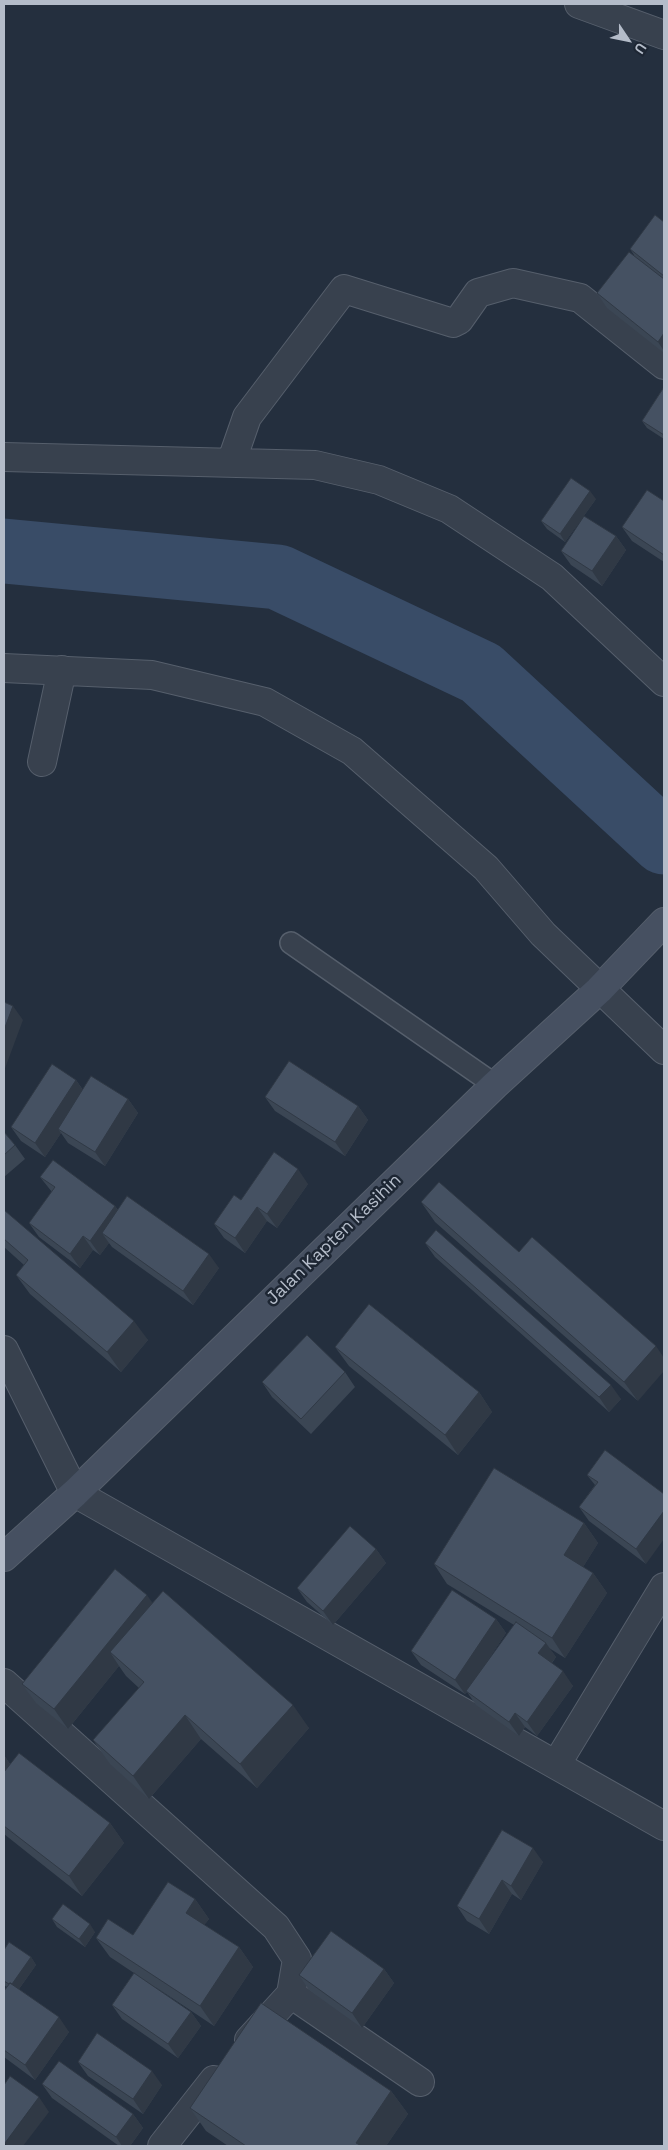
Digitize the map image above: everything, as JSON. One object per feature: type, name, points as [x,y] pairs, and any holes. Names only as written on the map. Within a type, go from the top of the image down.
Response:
[{"type":"main road","name":"Jalan Kapten Kasihin","points":[[4,1557],[74,1493],[495,1085],[604,985],[664,922]]},
{"type":"street","points":[[579,4],[664,35]]},
{"type":"street","points":[[231,463],[247,417],[344,289],[453,323],[459,320],[476,295],[513,283],[580,298],[664,365]]},
{"type":"street","points":[[4,458],[315,465],[378,480],[449,509],[552,576],[664,682]]},
{"type":"street","points":[[4,668],[152,675],[265,702],[352,751],[486,868],[543,934],[604,985],[664,1050]]},
{"type":"street","points":[[42,762],[62,670]]},
{"type":"street","points":[[4,1350],[74,1493],[664,1826]]},
{"type":"street","points":[[556,1765],[664,1587]]},
{"type":"street","points":[[4,1683],[276,1927],[297,1959],[291,1994],[208,2087],[162,2146]]},
{"type":"street","points":[[291,1994],[420,2082]]},
{"type":"lane","points":[[291,942],[495,1085]]},
{"type":"building","points":[[655,215],[664,222],[664,276],[630,249]]},
{"type":"building","points":[[629,252],[664,279],[664,333],[658,342],[597,293]]},
{"type":"building","points":[[664,387],[664,435],[642,421]]},
{"type":"building","points":[[571,478],[590,491],[560,534],[541,521]]},
{"type":"building","points":[[647,490],[664,501],[664,555],[622,527]]},
{"type":"building","points":[[584,516],[616,536],[592,571],[561,551]]},
{"type":"building","points":[[4,1002],[13,1006],[4,1030]]},
{"type":"building","points":[[289,1061],[358,1106],[335,1142],[265,1097]]},
{"type":"building","points":[[52,1064],[76,1080],[35,1143],[11,1127]]},
{"type":"building","points":[[91,1076],[128,1099],[95,1152],[58,1129]]},
{"type":"building","points":[[4,1132],[15,1145],[4,1155]]},
{"type":"building","points":[[274,1152],[298,1169],[267,1214],[257,1207],[235,1238],[214,1224],[234,1195],[241,1200]]},
{"type":"building","points":[[53,1160],[115,1206],[90,1241],[83,1236],[70,1254],[29,1223],[55,1187],[40,1177]]},
{"type":"building","points":[[439,1182],[519,1252],[532,1237],[656,1346],[624,1382],[421,1202]]},
{"type":"building","points":[[127,1196],[209,1254],[183,1291],[102,1233]]},
{"type":"building","points":[[4,1210],[134,1321],[107,1352],[16,1275],[28,1260],[4,1239]]},
{"type":"building","points":[[436,1230],[611,1385],[599,1397],[425,1243]]},
{"type":"building","points":[[369,1304],[479,1392],[445,1435],[335,1347]]},
{"type":"building","points":[[307,1335],[345,1372],[301,1419],[262,1382]]},
{"type":"building","points":[[605,1450],[664,1494],[664,1511],[636,1549],[579,1507],[598,1482],[587,1475]]},
{"type":"building","points":[[494,1468],[584,1523],[564,1555],[593,1573],[552,1638],[434,1564]]},
{"type":"building","points":[[350,1526],[376,1549],[323,1611],[297,1588]]},
{"type":"building","points":[[115,1569],[147,1595],[54,1709],[22,1684]]},
{"type":"building","points":[[452,1590],[496,1619],[455,1680],[411,1651]]},
{"type":"building","points":[[163,1591],[293,1705],[240,1764],[185,1715],[133,1776],[93,1740],[144,1682],[110,1652]]},
{"type":"building","points":[[516,1622],[546,1643],[538,1653],[563,1671],[527,1722],[515,1713],[509,1722],[466,1691]]},
{"type":"building","points":[[19,1753],[110,1823],[69,1876],[4,1826],[4,1772]]},
{"type":"building","points":[[502,1830],[533,1848],[511,1886],[502,1880],[479,1919],[457,1906]]},
{"type":"building","points":[[168,1882],[195,1899],[186,1913],[239,1947],[200,2006],[96,1938],[108,1919],[133,1935]]},
{"type":"building","points":[[63,1904],[90,1924],[79,1939],[52,1919]]},
{"type":"building","points":[[331,1931],[384,1969],[352,2013],[299,1975]]},
{"type":"building","points":[[9,1942],[31,1957],[12,1984],[4,1981],[4,1950]]},
{"type":"building","points":[[134,1973],[191,2012],[168,2044],[112,2005]]},
{"type":"building","points":[[10,1983],[59,2017],[25,2065],[4,2050],[4,1991]]},
{"type":"building","points":[[261,2003],[391,2091],[356,2143],[362,2146],[246,2146],[190,2108]]},
{"type":"building","points":[[97,2033],[152,2071],[133,2099],[78,2062]]},
{"type":"building","points":[[59,2061],[133,2114],[116,2137],[42,2084]]},
{"type":"building","points":[[10,2076],[39,2097],[5,2143],[4,2085]]},
{"type":"waterway","points":[[4,551],[278,577],[481,673],[664,842]]}]
